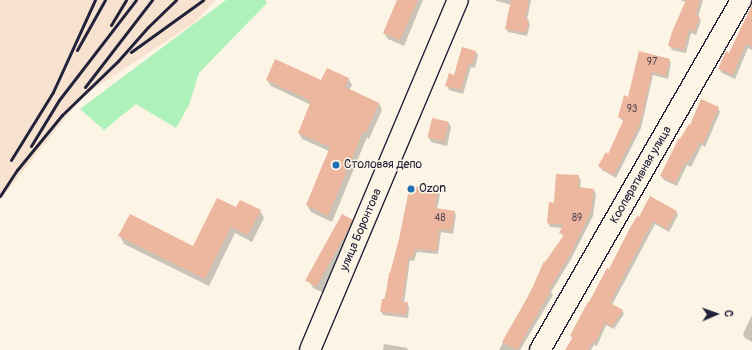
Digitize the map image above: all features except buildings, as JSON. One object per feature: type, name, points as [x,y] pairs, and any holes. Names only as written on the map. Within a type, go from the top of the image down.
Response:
[{"type":"street","name":"улица Боронтова","points":[[310,350],[458,0]]},
{"type":"street","name":"Кооперативная улица","points":[[540,350],[741,0]]},
{"type":"shaded area","points":[[0,0],[216,0],[194,23],[83,96],[0,200]]},
{"type":"green space","points":[[226,0],[265,0],[267,3],[199,73],[189,105],[176,128],[136,104],[104,130],[80,109]]},
{"type":"railway","points":[[11,160],[53,92],[95,0]]},
{"type":"railway","points":[[77,50],[105,0]]},
{"type":"railway","points":[[111,25],[126,0]]},
{"type":"railway","points":[[31,146],[59,100],[136,0]]},
{"type":"railway","points":[[85,87],[152,0]]},
{"type":"railway","points":[[0,196],[17,170],[62,115],[118,61],[148,27],[176,0]]},
{"type":"railway","points":[[131,52],[203,0]]},
{"type":"place","name":"Столовая депо","points":[[336,165]]},
{"type":"place","name":"Ozon","points":[[411,189]]}]
